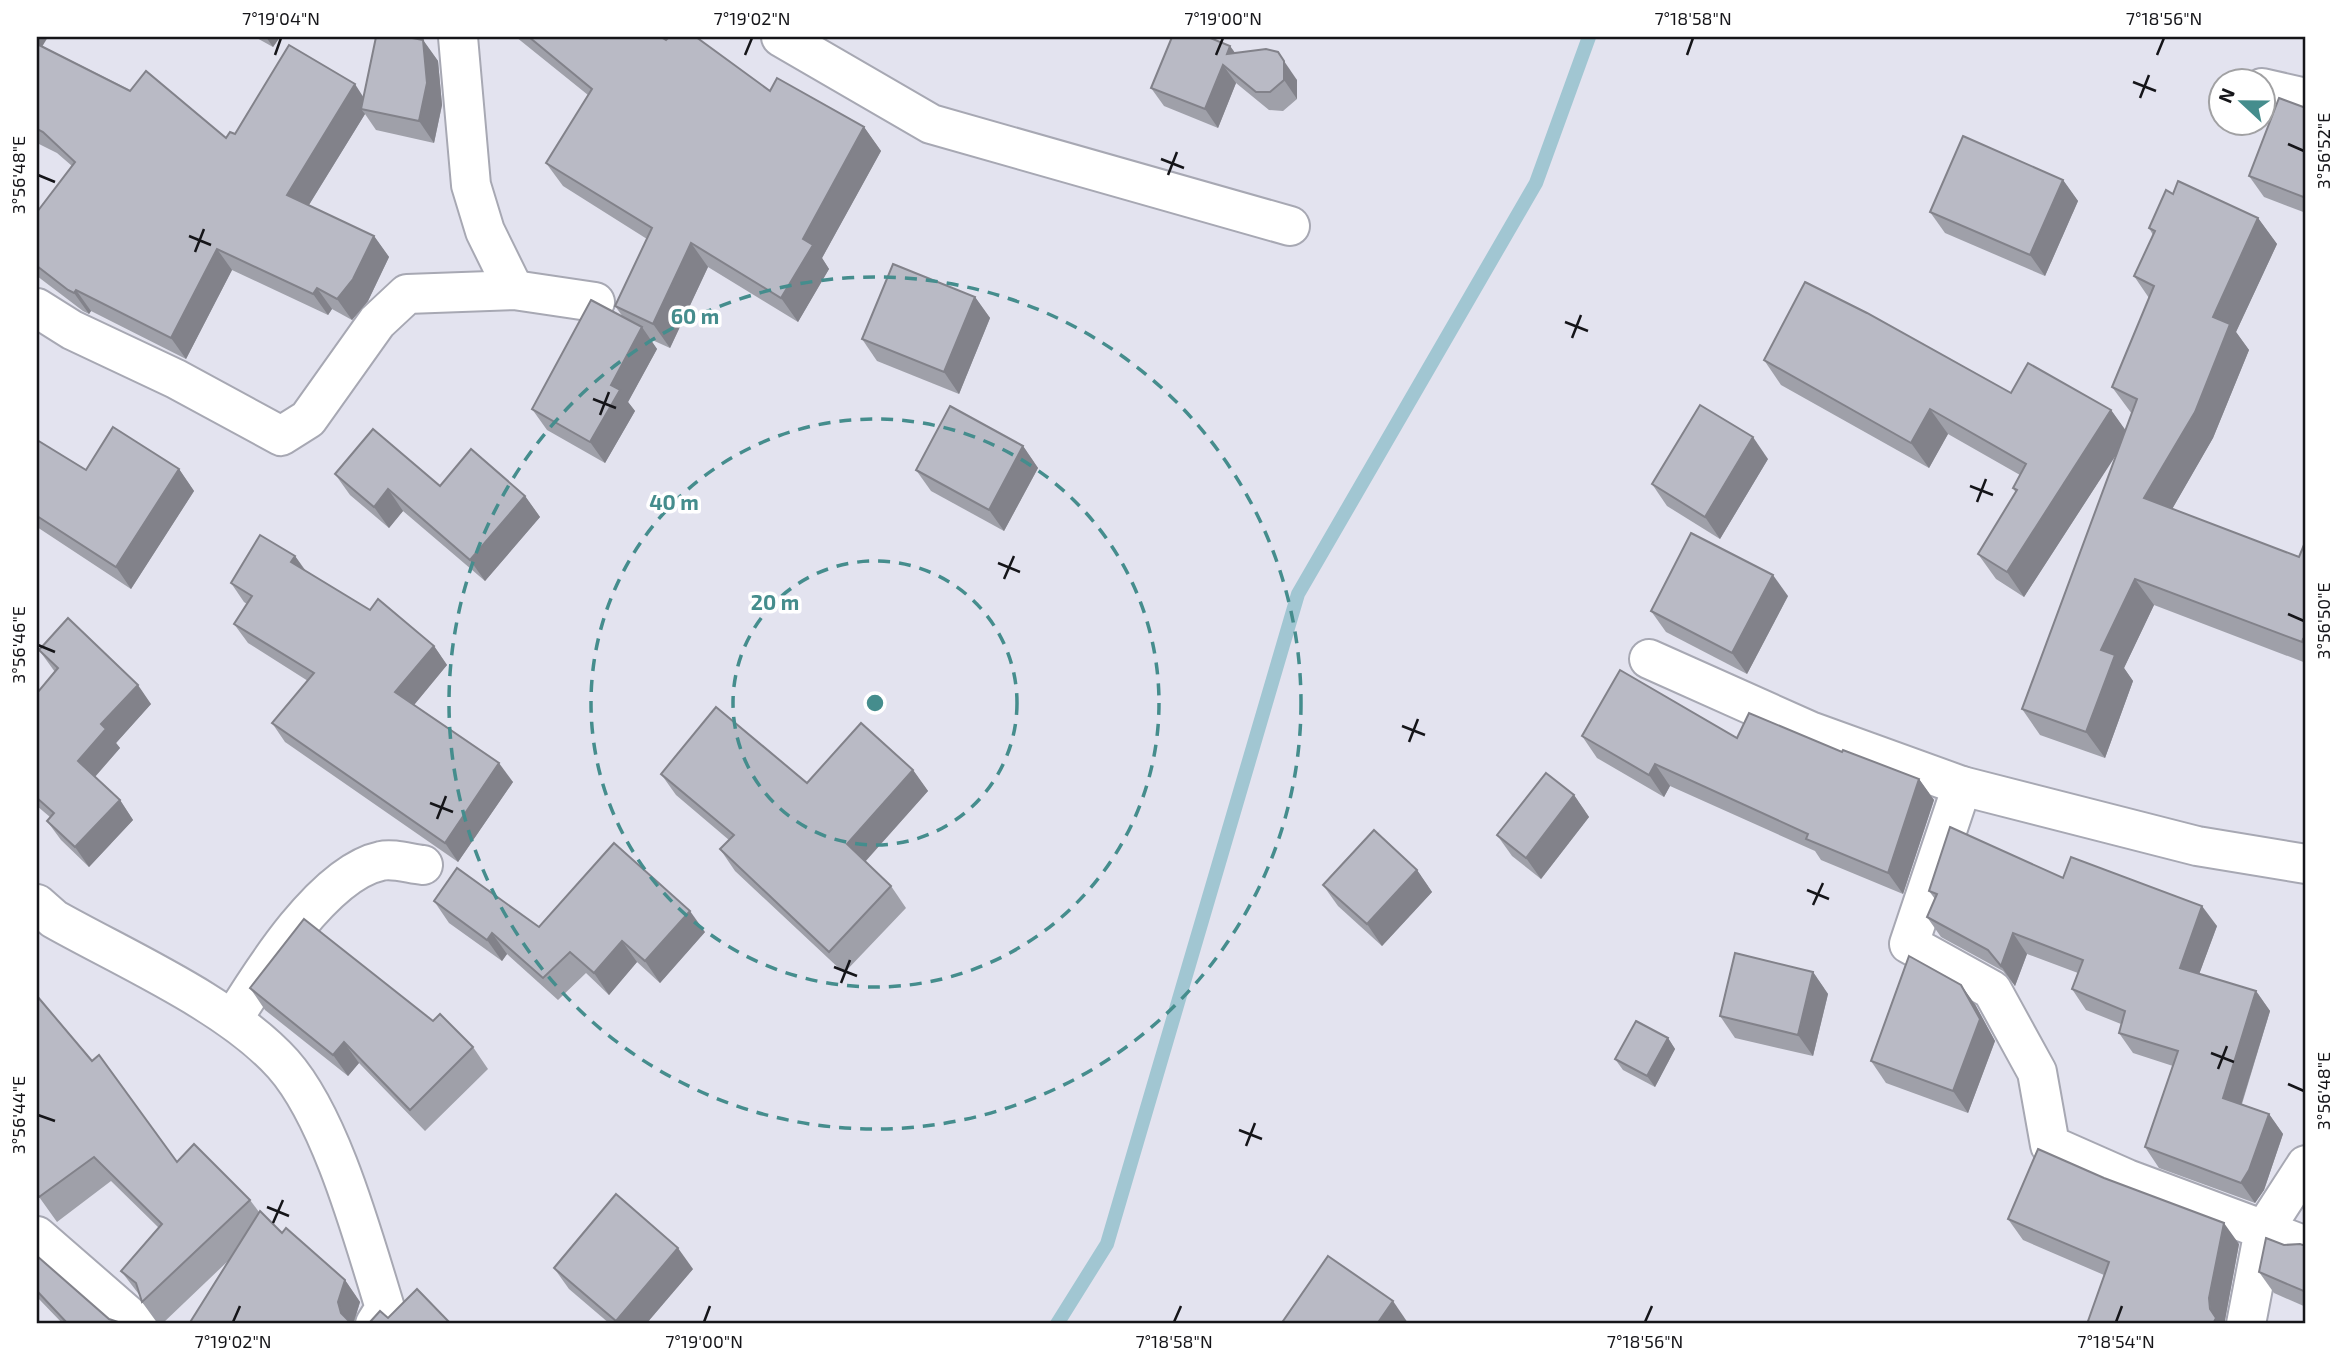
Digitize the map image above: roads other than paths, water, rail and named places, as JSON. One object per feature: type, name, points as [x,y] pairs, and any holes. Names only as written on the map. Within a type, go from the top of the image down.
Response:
[{"type":"street","points":[[458,37],[471,185],[485,231],[514,290]]},
{"type":"street","points":[[781,37],[931,124],[1290,226]]},
{"type":"street","points":[[2276,91],[2306,98]]},
{"type":"street","points":[[37,308],[72,330],[176,379],[281,436],[308,419],[377,322],[407,294],[514,290],[595,302]]},
{"type":"street","points":[[1649,659],[1810,731],[1962,786],[2197,846],[2306,864]]},
{"type":"street","points":[[1962,786],[1909,944],[1992,990],[2037,1072],[2050,1145],[2127,1179],[2306,1246]]},
{"type":"street","points":[[233,1019],[271,957],[340,881],[381,860],[423,865]]},
{"type":"street","points":[[43,919],[233,1019],[284,1065],[321,1124],[362,1233],[385,1308],[375,1324]]},
{"type":"street","points":[[2246,1324],[2264,1230],[2306,1165]]},
{"type":"street","points":[[37,1236],[138,1324]]},
{"type":"waterway","points":[[1057,1324],[1107,1244],[1298,594],[1536,183],[1589,37]]}]
